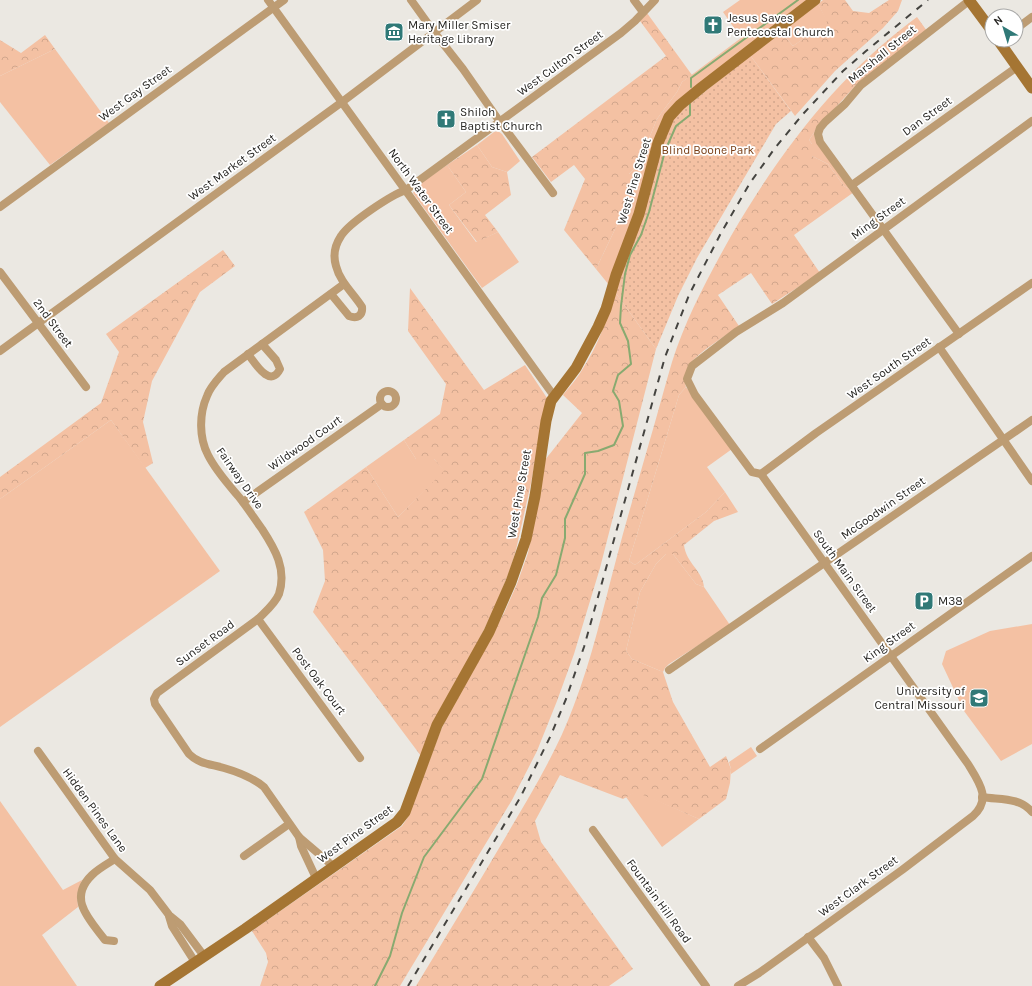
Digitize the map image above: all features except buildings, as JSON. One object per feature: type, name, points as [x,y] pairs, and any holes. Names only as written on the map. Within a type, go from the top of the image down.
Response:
[{"type":"street","name":"North Water Street","points":[[268,0],[554,396]]},
{"type":"street","name":"West Gay Street","points":[[0,207],[284,0]]},
{"type":"street","points":[[411,0],[553,193]]},
{"type":"street","name":"West Market Street","points":[[0,351],[342,102],[477,0]]},
{"type":"street","points":[[634,0],[643,12]]},
{"type":"street","name":"West Culton Street","points":[[331,294],[349,316],[353,318],[360,315],[362,307],[344,284],[335,265],[334,253],[341,235],[353,224],[397,193],[406,190],[621,33],[635,22],[655,0]]},
{"type":"street","name":"West Pine Street","points":[[160,986],[245,930],[316,878],[397,822],[406,812],[437,725],[490,632],[512,582],[526,539],[535,496],[546,421],[551,401],[576,368],[606,309],[616,276],[639,214],[658,143],[669,117],[680,105],[698,90],[815,0]]},
{"type":"street","points":[[969,0],[984,20]]},
{"type":"street","name":"Marshall Street","points":[[852,186],[820,142],[818,134],[820,128],[845,104],[861,85],[969,0]]},
{"type":"street","points":[[1004,48],[1032,88]]},
{"type":"street","name":"Dan Street","points":[[852,186],[1017,67]]},
{"type":"street","name":"Ming Street","points":[[736,332],[783,302],[1032,121]]},
{"type":"street","points":[[852,186],[959,334]]},
{"type":"street","name":"2nd Street","points":[[0,272],[86,387]]},
{"type":"street","name":"West South Street","points":[[761,474],[1032,283]]},
{"type":"street","name":"Fairway Drive","points":[[258,619],[270,608],[279,595],[281,570],[279,557],[273,545],[208,455],[203,442],[202,411],[207,396],[215,382],[224,372],[344,284]]},
{"type":"street","name":"South Main Street","points":[[736,332],[692,366],[687,380],[695,395],[752,472],[761,474],[968,764],[980,784],[982,797]]},
{"type":"street","points":[[248,354],[264,374],[268,376],[278,374],[280,370],[278,364],[262,344]]},
{"type":"street","points":[[939,348],[1032,481]]},
{"type":"street","name":"Wildwood Court","points":[[243,502],[382,404]]},
{"type":"street","name":"McGoodwin Street","points":[[669,670],[1032,420]]},
{"type":"street","name":"King Street","points":[[760,749],[1032,556]]},
{"type":"street","name":"Sunset Road","points":[[258,619],[157,693],[154,699],[155,704],[189,754],[195,760],[225,768],[259,782],[299,837]]},
{"type":"street","name":"Post Oak Court","points":[[258,619],[360,758]]},
{"type":"street","name":"Hidden Pines Lane","points":[[38,751],[115,859],[150,890],[169,915],[172,926],[200,959]]},
{"type":"street","points":[[982,797],[1002,800],[1011,799],[1023,804],[1032,812]]},
{"type":"street","name":"West Clark Street","points":[[738,986],[808,937],[973,816],[980,808],[982,797]]},
{"type":"street","points":[[244,856],[289,824]]},
{"type":"street","name":"Fountain Hill Road","points":[[593,830],[706,986]]},
{"type":"street","points":[[299,837],[308,843],[333,866]]},
{"type":"street","points":[[299,837],[301,846],[316,878]]},
{"type":"street","points":[[114,941],[105,940],[87,917],[81,903],[80,895],[81,888],[93,874],[115,859]]},
{"type":"street","points":[[808,937],[824,958],[838,986]]},
{"type":"green space","points":[[740,0],[808,0],[697,85],[638,204],[609,285],[596,269],[629,200],[629,174],[638,165],[657,119],[677,92],[682,82],[741,38],[723,12]]},
{"type":"green space","points":[[823,0],[845,0],[853,11],[869,13],[889,0],[902,0],[898,11],[883,28],[835,71],[795,116],[750,55],[781,32],[793,46],[827,22],[818,4]]},
{"type":"green space","points":[[818,4],[828,22],[793,46],[781,32]]},
{"type":"green space","points":[[647,13],[692,75],[682,82],[677,92],[657,119],[638,165],[629,174],[629,200],[596,269],[564,230],[585,179],[574,165],[551,182],[532,157],[666,56],[640,21]]},
{"type":"green space","points":[[917,17],[927,31],[856,85],[817,128],[809,140],[812,144],[812,156],[828,164],[844,186],[854,192],[794,235],[820,273],[772,304],[751,273],[718,295],[739,326],[700,354],[690,365],[687,371],[686,387],[679,395],[629,561],[635,565],[706,512],[725,492],[738,512],[714,521],[684,545],[688,557],[701,576],[704,587],[696,584],[673,554],[666,554],[656,564],[640,592],[626,651],[632,659],[663,672],[673,702],[710,767],[726,756],[731,769],[730,783],[726,799],[699,819],[636,792],[623,799],[560,775],[535,821],[541,842],[633,969],[609,986],[416,986],[483,875],[560,740],[592,651],[672,362],[684,330],[706,282],[750,205],[790,145],[837,89],[889,39]]},
{"type":"green space","points":[[45,35],[55,49],[0,76],[0,40],[21,53]]},
{"type":"green space","points":[[55,49],[109,123],[50,165],[0,102],[0,76]]},
{"type":"green space","name":"Blind Boone Park","points":[[750,55],[791,111],[776,124],[697,258],[678,296],[656,349],[615,292],[666,133],[672,122],[680,112]]},
{"type":"green space","points":[[817,128],[816,135],[854,192],[844,186],[828,164],[812,156],[812,144],[809,140]]},
{"type":"green space","points":[[498,131],[502,134],[520,161],[507,172],[492,167],[477,145],[494,132]]},
{"type":"green space","points":[[477,145],[492,167],[507,172],[511,195],[485,215],[498,232],[477,242],[449,205],[466,192],[447,165]]},
{"type":"green space","points":[[447,165],[466,192],[449,205],[476,242],[498,232],[519,262],[482,288],[413,193],[418,185]]},
{"type":"green space","points":[[223,250],[235,266],[200,292],[152,381],[143,422],[153,463],[145,468],[111,420],[0,499],[0,477],[101,403],[119,352],[106,334]]},
{"type":"green space","points":[[410,288],[484,390],[525,365],[547,398],[531,483],[510,570],[495,607],[478,642],[434,720],[421,756],[313,612],[325,581],[323,550],[304,512],[366,467],[398,517],[444,471],[434,459],[416,459],[404,440],[440,414],[446,384],[408,331]]},
{"type":"green space","points":[[615,292],[656,349],[600,568],[574,654],[537,751],[512,800],[400,986],[260,986],[268,962],[266,953],[252,931],[402,826],[408,817],[440,732],[452,707],[504,613],[517,584],[528,553],[545,460],[582,413],[563,395],[588,361],[605,322]]},
{"type":"green space","points":[[686,387],[732,449],[707,467],[725,492],[706,512],[635,565],[629,561],[679,395]]},
{"type":"green space","points":[[111,420],[220,571],[0,727],[0,499]]},
{"type":"green space","points":[[404,440],[416,459],[434,459],[445,471],[398,517],[366,467]]},
{"type":"green space","points":[[666,554],[673,554],[696,584],[704,587],[730,625],[669,664],[663,672],[632,659],[626,651],[640,592],[656,564]]},
{"type":"green space","points":[[1032,624],[1032,744],[1001,761],[964,711],[942,664],[946,651],[990,631]]},
{"type":"green space","points":[[751,747],[757,756],[731,774],[729,762]]},
{"type":"green space","points":[[636,791],[699,819],[662,847],[626,797]]},
{"type":"green space","points":[[0,801],[63,890],[82,880],[77,895],[78,907],[42,935],[77,986],[0,986]]},
{"type":"waterway","points":[[691,87],[691,78],[798,0]]},
{"type":"waterway","points":[[375,986],[390,956],[402,913],[424,857],[482,779],[538,617],[542,598],[556,575],[565,538],[565,519],[585,474],[585,453],[598,451],[614,445],[623,426],[619,401],[613,391],[618,375],[631,364],[628,341],[620,323],[625,274],[630,255],[641,235],[649,212],[665,151],[676,126],[690,115],[690,104]]},
{"type":"railway","points":[[408,986],[520,798],[551,735],[566,699],[584,647],[665,357],[689,295],[721,233],[750,183],[775,148],[803,114],[843,71],[928,0]]},
{"type":"place","name":"Jesus Saves Pentecostal Church","points":[[713,25]]},
{"type":"place","name":"Mary Miller Smiser Heritage Library","points":[[394,32]]},
{"type":"place","name":"Shiloh Baptist Church","points":[[446,119]]},
{"type":"place","name":"M38","points":[[924,601]]},
{"type":"place","name":"University of Central Missouri","points":[[979,698]]}]
